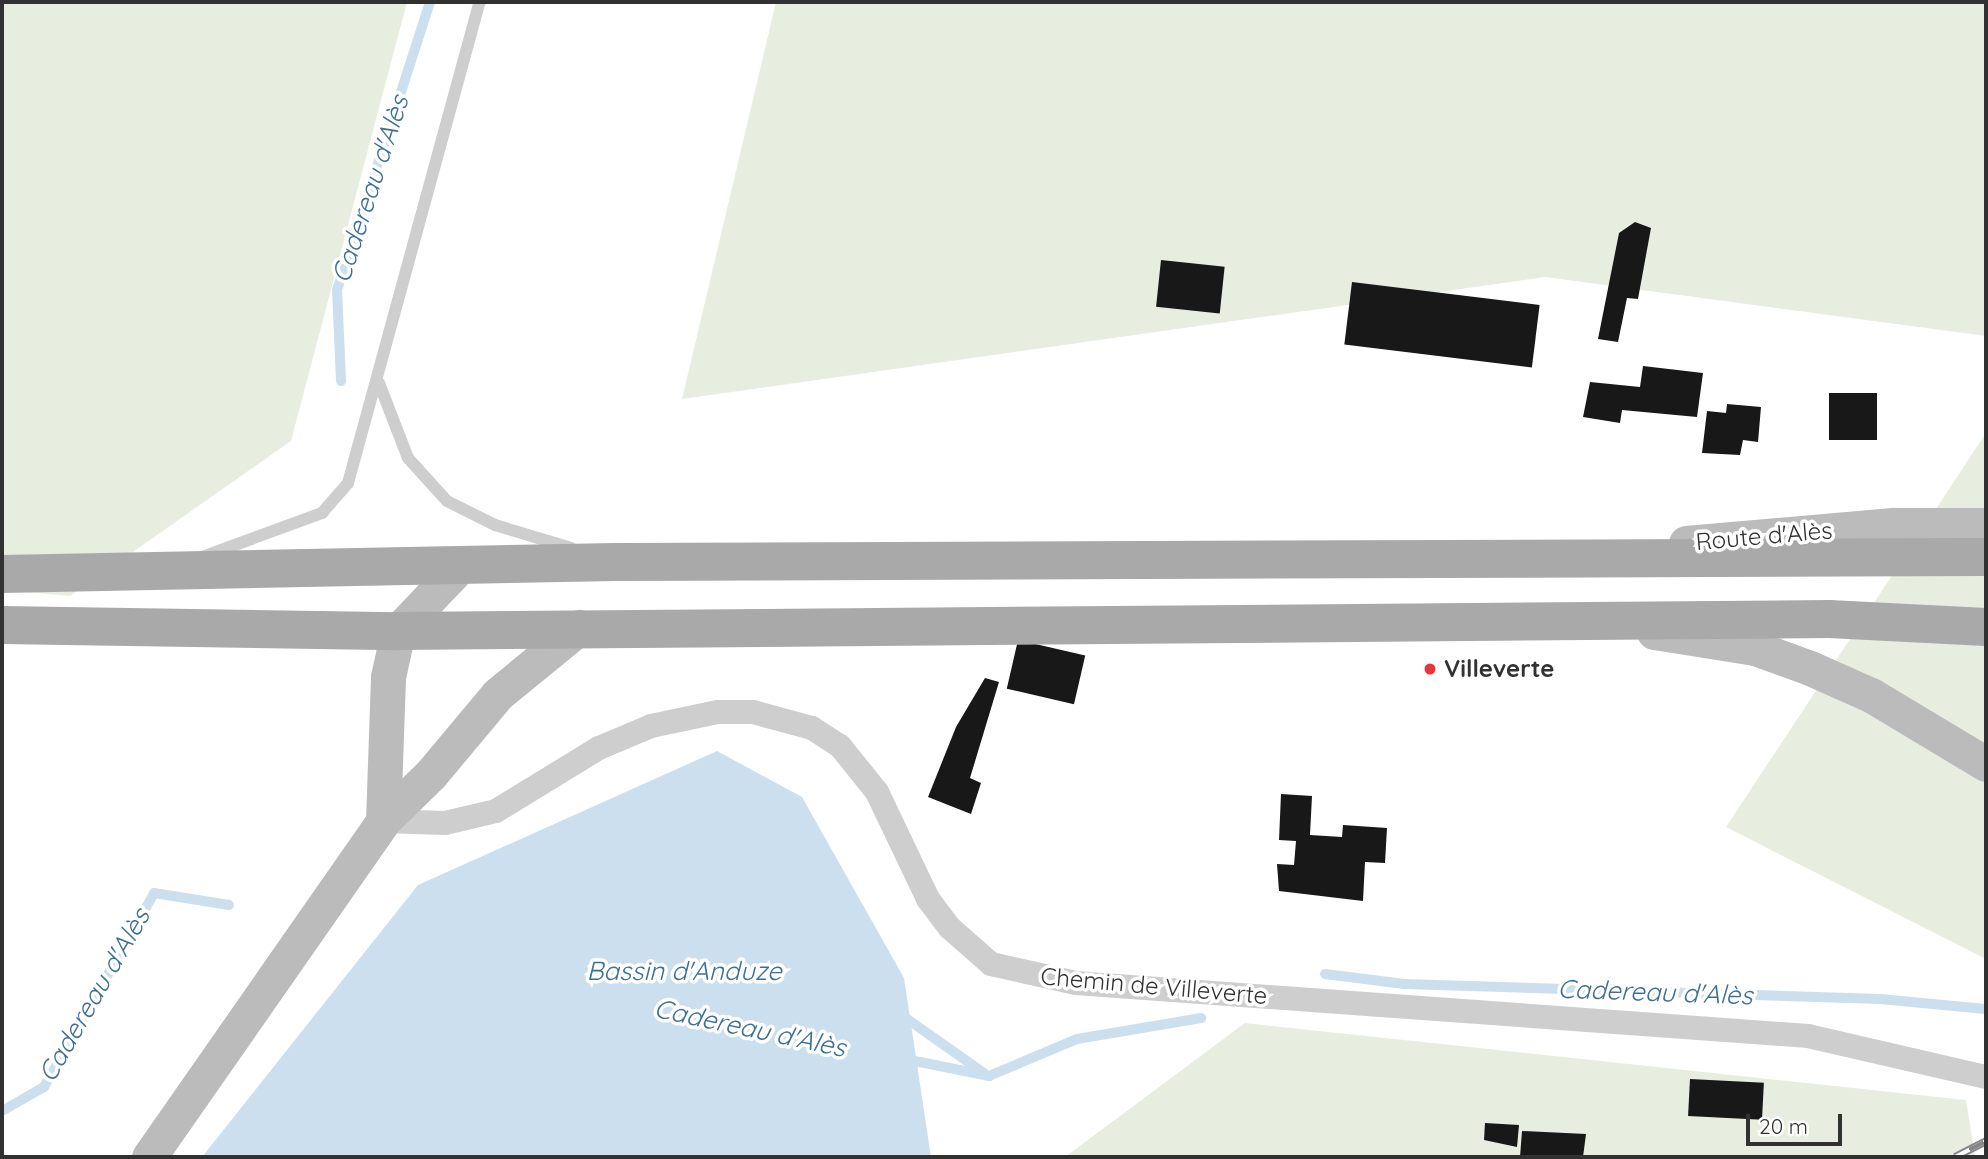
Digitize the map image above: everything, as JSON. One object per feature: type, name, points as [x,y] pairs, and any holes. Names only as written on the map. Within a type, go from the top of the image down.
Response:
[{"type":"main road","name":"Route d'Alès","points":[[1542,555],[1893,525],[1986,525]]},
{"type":"main road","points":[[2,574],[171,568],[617,562],[1542,555],[1986,557]]},
{"type":"main road","points":[[383,821],[388,677],[398,631],[461,565]]},
{"type":"main road","points":[[2,625],[398,631],[580,627],[1602,624],[1829,619],[1986,627]]},
{"type":"main road","points":[[1602,624],[1755,648],[1810,668],[1871,695],[1986,764]]},
{"type":"main road","points":[[149,1157],[383,821],[431,774],[498,694],[580,627]]},
{"type":"street","name":"Chemin de Villeverte","points":[[383,821],[445,823],[496,811],[599,748],[651,726],[718,712],[766,714],[812,728],[861,769],[928,899],[950,928],[992,964],[1076,983],[1808,1036],[1986,1077]]},
{"type":"lane","points":[[171,568],[306,521],[338,500],[356,467],[480,2]]},
{"type":"lane","points":[[379,383],[408,458],[447,501],[495,525],[617,562]]},
{"type":"shaded area","points":[[2,2],[407,2],[291,441],[70,596],[2,590]]},
{"type":"shaded area","points":[[776,2],[1986,2],[1986,336],[1545,277],[682,399]]},
{"type":"shaded area","points":[[1986,433],[1986,959],[1726,827]]},
{"type":"shaded area","points":[[1245,1023],[1966,1100],[1975,1157],[1065,1157]]},
{"type":"water","name":"Bassin d'Anduze","points":[[717,751],[802,797],[904,978],[931,1157],[202,1157],[418,885]]},
{"type":"building","points":[[1635,222],[1651,228],[1638,299],[1627,298],[1618,342],[1598,339],[1619,233]]},
{"type":"building","points":[[1161,260],[1225,267],[1220,313],[1156,307]]},
{"type":"building","points":[[1352,282],[1540,305],[1532,368],[1344,345]]},
{"type":"building","points":[[1643,366],[1703,373],[1697,417],[1622,410],[1620,423],[1583,417],[1590,382],[1640,387]]},
{"type":"building","points":[[1829,393],[1877,393],[1877,440],[1829,440]]},
{"type":"building","points":[[1727,404],[1761,407],[1758,442],[1743,440],[1740,455],[1702,453],[1707,411],[1726,413]]},
{"type":"building","points":[[1018,640],[1085,656],[1074,704],[1007,689]]},
{"type":"building","points":[[985,678],[999,682],[970,778],[981,783],[971,814],[928,797],[956,727]]},
{"type":"building","points":[[1281,794],[1312,796],[1310,835],[1342,837],[1343,825],[1387,828],[1385,863],[1365,862],[1363,901],[1279,891],[1277,864],[1294,865],[1296,841],[1279,840]]},
{"type":"building","points":[[1690,1079],[1764,1083],[1762,1120],[1688,1116]]},
{"type":"building","points":[[1485,1123],[1519,1125],[1517,1147],[1484,1140]]},
{"type":"building","points":[[1522,1131],[1586,1134],[1583,1157],[1520,1157]]},
{"type":"waterway","name":"Cadereau d'Alès","points":[[341,381],[337,290],[430,2]]},
{"type":"waterway","name":"Cadereau d'Alès","points":[[2,1111],[44,1087],[154,893],[229,905]]},
{"type":"waterway","name":"Cadereau d'Alès","points":[[1325,974],[1404,984],[1880,999],[1986,1009]]},
{"type":"waterway","name":"Cadereau d'Alès","points":[[900,1014],[985,1074]]},
{"type":"waterway","name":"Cadereau d'Alès","points":[[905,1059],[989,1076],[1077,1039],[1201,1018]]},
{"type":"railway","points":[[1955,1157],[1986,1141]]},
{"type":"place","name":"Villeverte","points":[[1430,669]]}]
